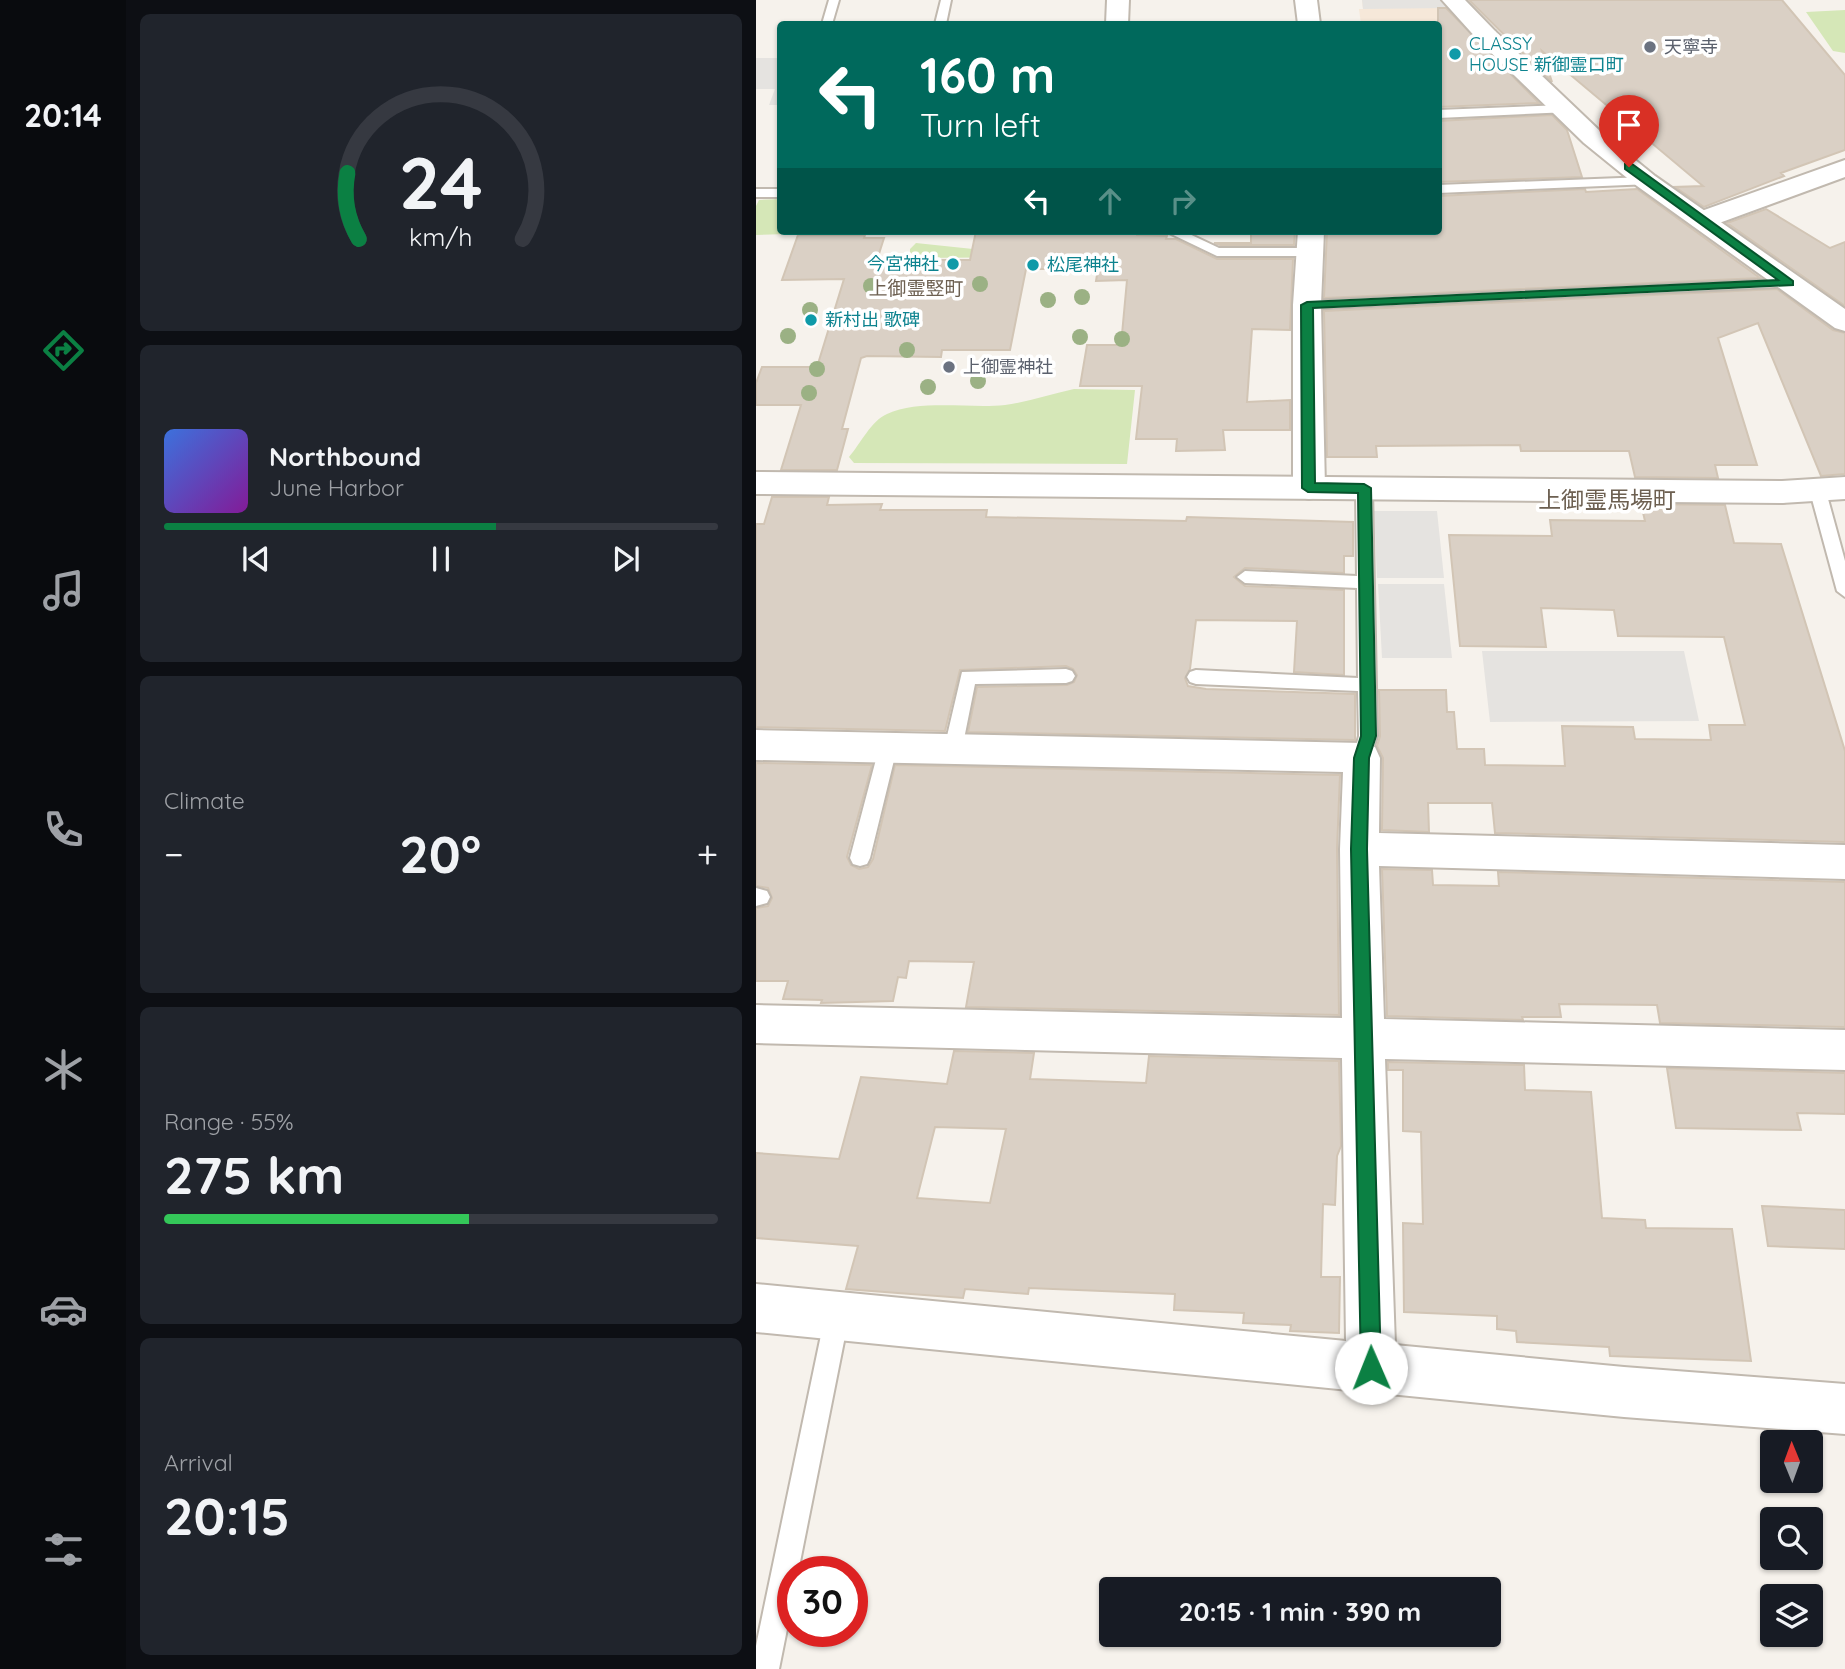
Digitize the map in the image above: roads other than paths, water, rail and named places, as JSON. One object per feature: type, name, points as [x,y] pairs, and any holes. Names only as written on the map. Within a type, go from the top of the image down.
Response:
[{"type":"street","points":[[1117,21],[1118,0]]},
{"type":"street","points":[[1306,0],[1309,21]]},
{"type":"street","points":[[1453,0],[1593,138],[1646,181],[1845,322]]},
{"type":"street","points":[[1702,220],[1845,167]]},
{"type":"street","points":[[1308,488],[1307,305],[1310,242]]},
{"type":"street","points":[[756,483],[1782,492],[1831,488]]},
{"type":"street","points":[[756,745],[1362,758],[1359,849],[1371,1368]]},
{"type":"street","points":[[1359,849],[1845,862]]},
{"type":"street","points":[[756,1024],[1845,1050]]},
{"type":"street","points":[[756,1308],[1624,1392],[1845,1409]]},
{"type":"lane","points":[[828,21],[834,0]]},
{"type":"lane","points":[[942,21],[946,0]]},
{"type":"lane","points":[[1442,114],[1565,109]]},
{"type":"lane","points":[[1442,189],[1646,181]]},
{"type":"lane","points":[[756,193],[777,192]]},
{"type":"lane","points":[[1181,235],[1217,252],[1310,242]]},
{"type":"lane","points":[[1307,305],[1789,283]]},
{"type":"lane","points":[[1362,758],[1368,736],[1364,488]]},
{"type":"lane","points":[[1831,488],[1845,591]]},
{"type":"lane","points":[[1245,578],[1366,582]]},
{"type":"lane","points":[[953,749],[968,677],[1066,676]]},
{"type":"lane","points":[[1196,677],[1367,685]]},
{"type":"lane","points":[[860,858],[888,748]]},
{"type":"lane","points":[[765,1669],[837,1316]]},
{"type":"place","name":"天寧寺","points":[[1650,47]]},
{"type":"place","name":"CLASSY HOUSE 新御霊口町","points":[[1455,54]]},
{"type":"place","name":"今宮神社","points":[[953,264]]},
{"type":"place","name":"松尾神社","points":[[1033,265]]},
{"type":"place","name":"新村出 歌碑","points":[[811,320]]},
{"type":"place","name":"上御霊神社","points":[[949,367]]},
{"type":"district","name":"上御霊竪町","points":[[916,288]]},
{"type":"district","name":"上御霊馬場町","points":[[1607,500]]}]
